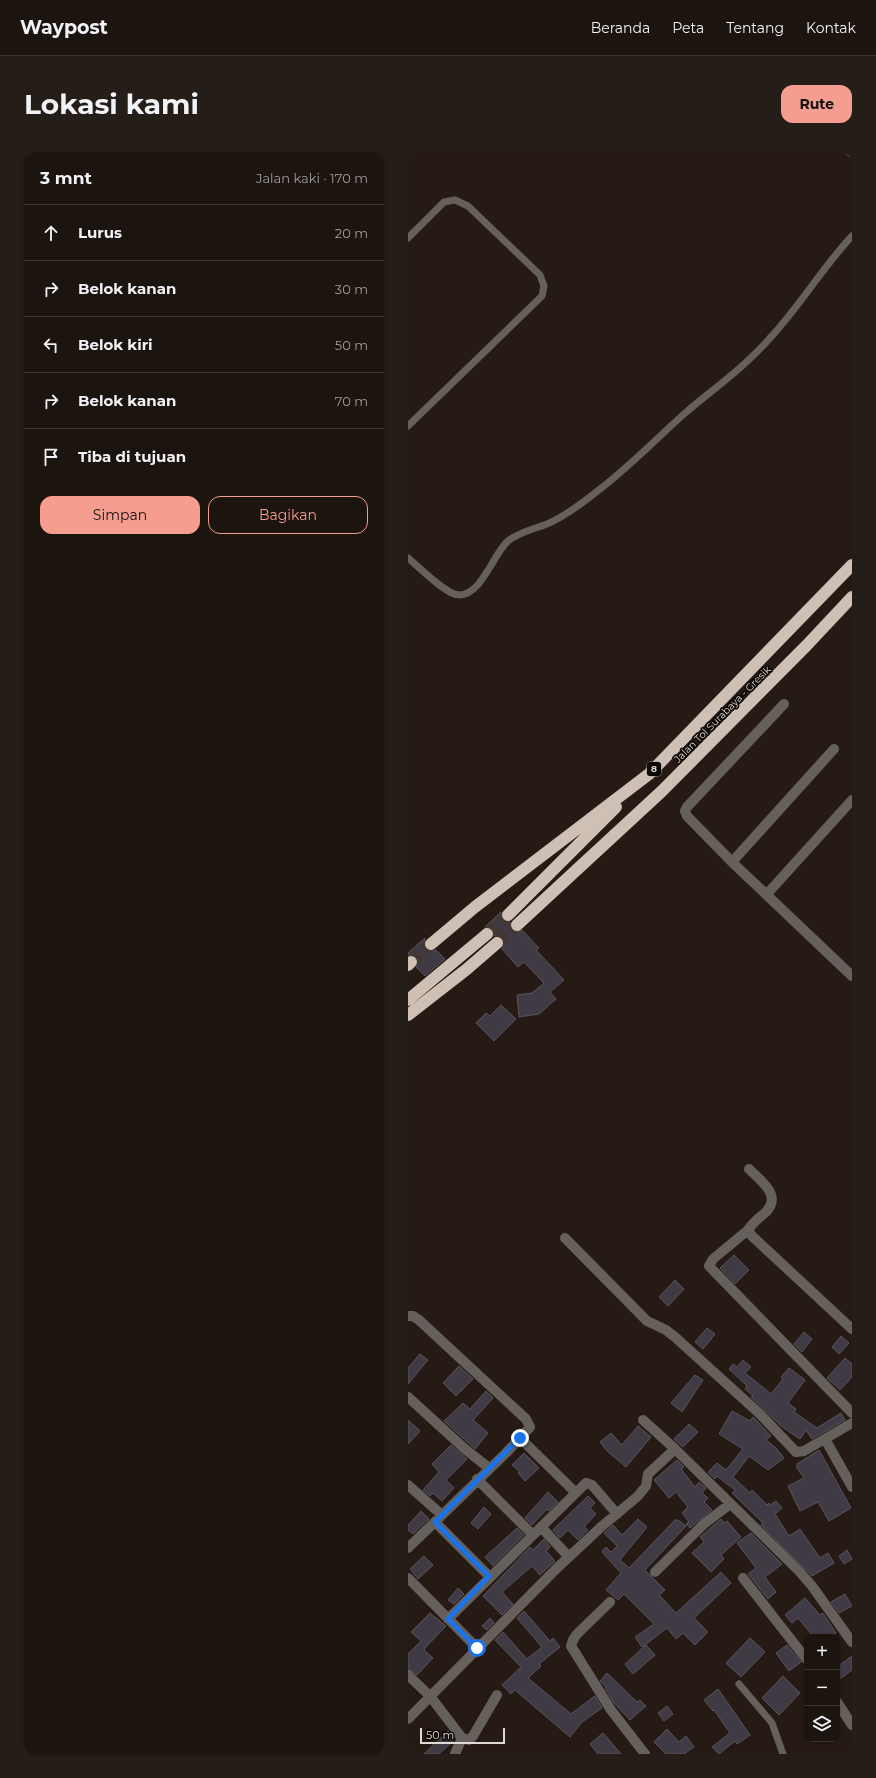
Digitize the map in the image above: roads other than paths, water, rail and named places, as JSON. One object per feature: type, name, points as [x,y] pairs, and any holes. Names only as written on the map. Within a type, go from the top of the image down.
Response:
[{"type":"highway","name":"Jalan Tol Surabaya - Gresik","points":[[508,915],[649,774],[852,565]]},
{"type":"highway","name":"Jalan Tol Surabaya - Gresik","points":[[517,926],[662,791],[807,645],[852,597]]},
{"type":"highway","name":"Jalan Tol Surabaya - Gresik","points":[[431,944],[475,907],[649,774]]},
{"type":"highway","points":[[408,1000],[487,934]]},
{"type":"highway","points":[[408,1015],[467,969],[497,943]]},
{"type":"street","points":[[784,704],[687,807],[686,816],[852,976]]},
{"type":"street","points":[[732,862],[834,749]]},
{"type":"street","points":[[767,894],[852,800]]},
{"type":"street","points":[[749,1169],[769,1189],[772,1200],[771,1205],[752,1223],[748,1230],[713,1259],[709,1266],[852,1413]]},
{"type":"street","points":[[748,1230],[752,1236],[852,1330]]},
{"type":"street","points":[[565,1238],[647,1321],[666,1330],[674,1337],[755,1409],[776,1429],[796,1452],[799,1453],[804,1451],[852,1423]]},
{"type":"street","points":[[408,1316],[413,1316],[419,1320],[526,1418],[530,1427],[408,1548]]},
{"type":"street","points":[[408,1397],[464,1448],[489,1468]]},
{"type":"street","points":[[643,1420],[675,1449],[799,1571],[812,1586],[852,1642]]},
{"type":"street","points":[[520,1438],[576,1493]]},
{"type":"street","points":[[825,1439],[852,1487]]},
{"type":"street","points":[[408,1719],[569,1557],[638,1496],[646,1486],[648,1474],[675,1449]]},
{"type":"street","points":[[477,1479],[533,1535]]},
{"type":"street","points":[[448,1619],[489,1576],[586,1484],[592,1485],[617,1514]]},
{"type":"street","points":[[408,1485],[489,1576]]},
{"type":"street","points":[[655,1572],[704,1524],[730,1504]]},
{"type":"street","points":[[541,1527],[569,1557]]},
{"type":"street","points":[[408,1578],[477,1648]]},
{"type":"street","points":[[743,1578],[804,1656]]},
{"type":"street","points":[[610,1602],[577,1634],[571,1646],[611,1710],[645,1754]]},
{"type":"street","points":[[408,1674],[430,1696],[462,1738],[469,1740],[473,1736],[497,1695]]},
{"type":"street","points":[[840,1706],[852,1725]]},
{"type":"street","points":[[454,1754],[462,1738]]},
{"type":"lane","points":[[408,238],[444,202],[455,200],[468,206],[540,275],[544,286],[542,296],[408,426]]},
{"type":"lane","points":[[408,558],[449,592],[458,595],[467,593],[475,588],[502,547],[508,541],[518,535],[561,517],[601,489],[708,394],[744,365],[771,338],[839,250],[852,236]]},
{"type":"lane","points":[[739,1684],[772,1724],[783,1754]]},
{"type":"tunnel","points":[[487,934],[508,915]]},
{"type":"tunnel","points":[[497,943],[517,925]]},
{"type":"tunnel","points":[[411,962],[431,944]]}]
